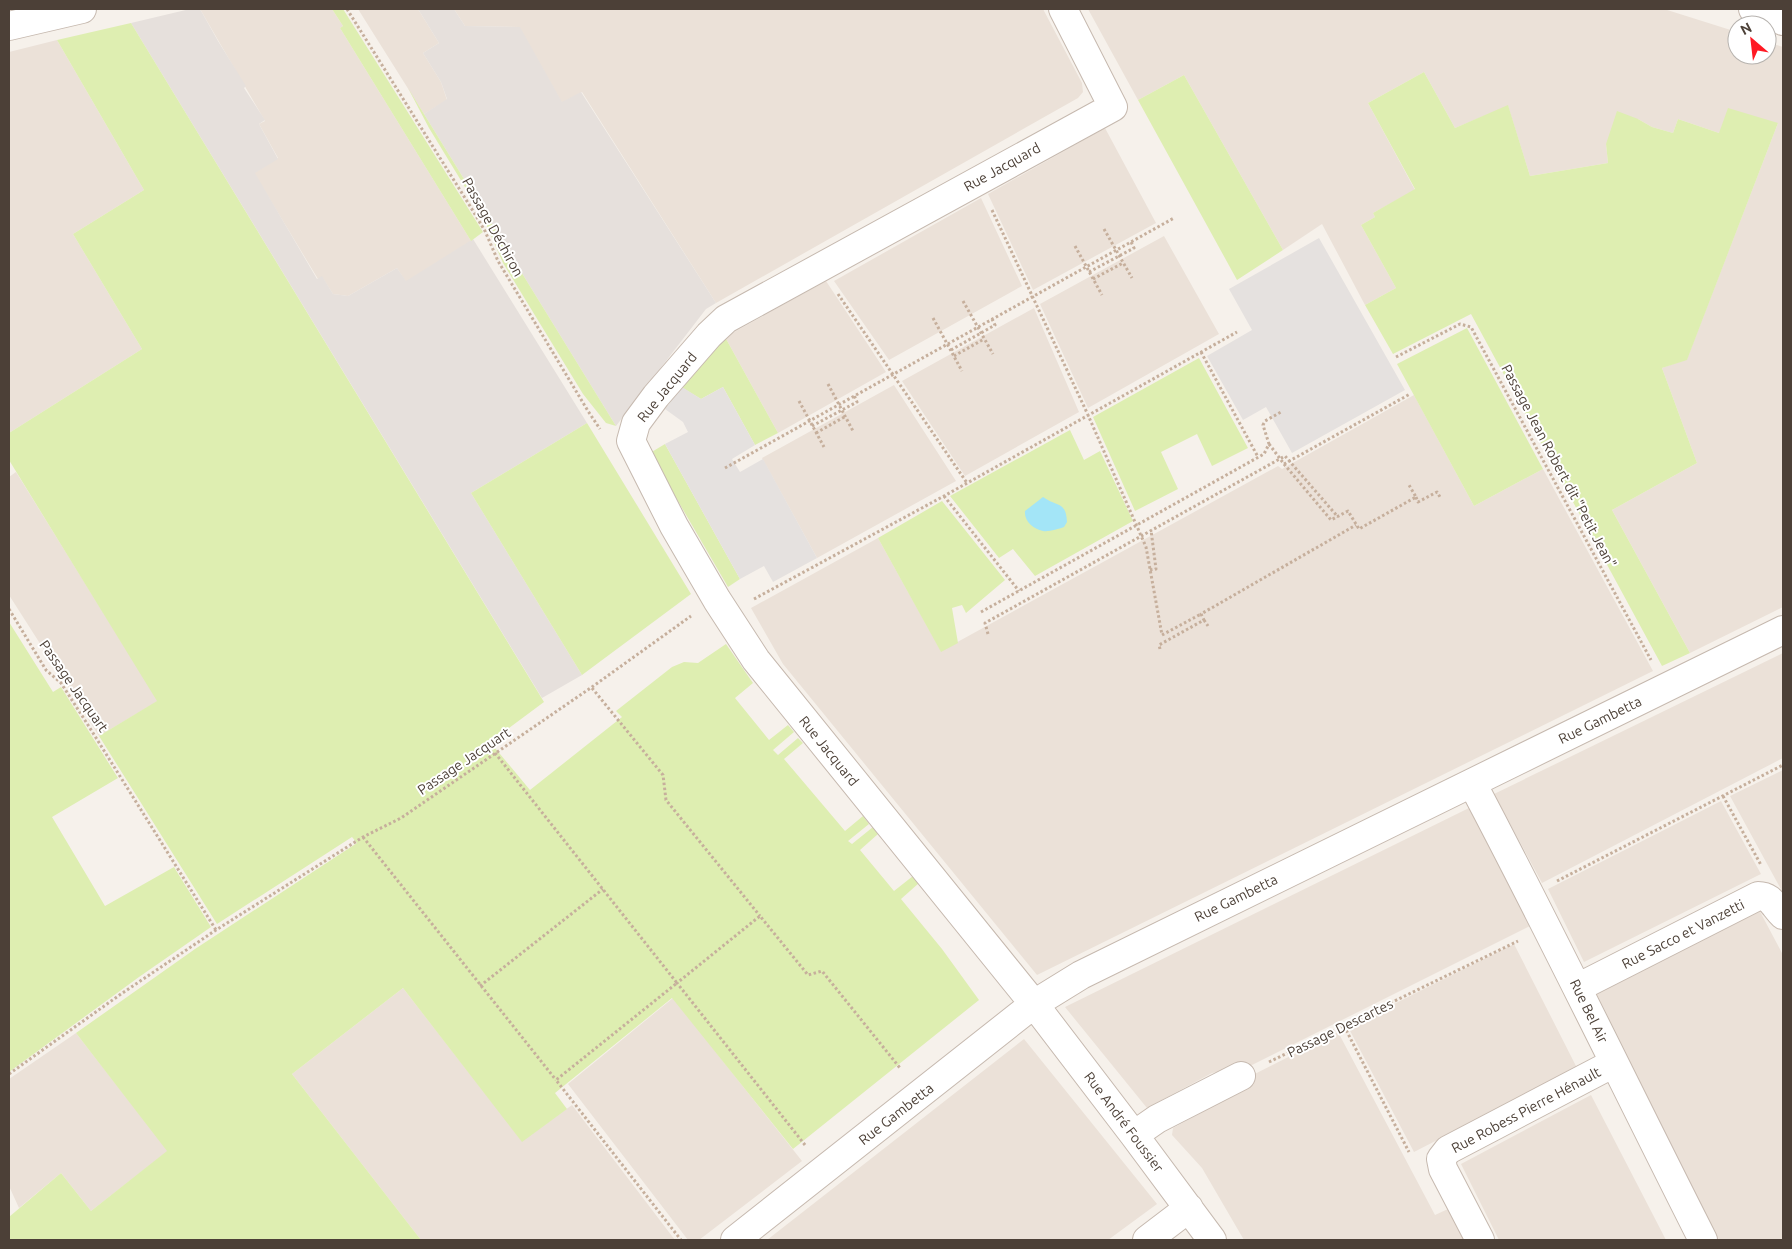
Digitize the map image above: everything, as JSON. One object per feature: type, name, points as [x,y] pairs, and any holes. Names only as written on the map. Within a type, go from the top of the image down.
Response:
[{"type":"street","points":[[9,26],[82,9]]},
{"type":"street","name":"Rue Jacquard","points":[[1034,1004],[756,660],[725,613],[674,526],[631,441],[636,423],[656,396],[709,335],[726,319],[1112,107],[1063,9]]},
{"type":"street","points":[[1753,9],[1783,21]]},
{"type":"street","name":"Rue Gambetta","points":[[735,1240],[1034,1004],[1081,974],[1783,630]]},
{"type":"street","name":"Rue Bel Air","points":[[1472,783],[1532,895],[1703,1240]]},
{"type":"street","name":"Rue Sacco et Vanzetti","points":[[1577,988],[1745,902],[1758,896],[1765,896]]},
{"type":"street","points":[[1765,896],[1771,899],[1778,911],[1783,915]]},
{"type":"street","name":"Rue André Foussier","points":[[1034,1004],[1212,1240]]},
{"type":"street","name":"Rue Robess Pierre Hénault","points":[[1480,1240],[1443,1169],[1441,1159],[1448,1150],[1614,1063]]},
{"type":"street","points":[[1134,1135],[1156,1119],[1241,1076]]},
{"type":"street","points":[[1147,1240],[1189,1208]]},
{"type":"path","name":"Passage Déchiron","points":[[347,9],[485,231],[498,261],[588,411],[601,429],[614,438],[631,441]]},
{"type":"path","points":[[978,180],[1137,524],[1146,547],[1162,635],[1356,525]]},
{"type":"path","points":[[725,468],[1174,218]]},
{"type":"path","points":[[1104,229],[1132,278]]},
{"type":"path","points":[[1090,272],[1134,248],[1131,242]]},
{"type":"path","points":[[1075,246],[1102,294]]},
{"type":"path","points":[[1093,279],[1123,263]]},
{"type":"path","points":[[820,267],[967,483]]},
{"type":"path","points":[[963,301],[993,354]]},
{"type":"path","points":[[933,318],[962,371]]},
{"type":"path","points":[[951,350],[995,325],[992,319]]},
{"type":"path","name":"Passage Jean Robert dit \"Petit Jean\"","points":[[1396,357],[1460,324],[1471,327],[1667,688]]},
{"type":"path","name":"Passage Jacquart","points":[[9,1074],[121,994],[216,930],[363,837],[401,818],[592,687],[704,606],[725,613],[944,496],[1237,332]]},
{"type":"path","points":[[954,356],[984,340]]},
{"type":"path","points":[[1201,352],[1258,457]]},
{"type":"path","points":[[828,384],[853,431]]},
{"type":"path","points":[[1284,464],[1410,394]]},
{"type":"path","points":[[812,426],[857,402],[854,396]]},
{"type":"path","points":[[799,401],[824,447]]},
{"type":"path","points":[[1281,412],[1265,421],[1263,425],[1270,444],[1284,464],[1331,520],[1347,510],[1359,529],[1416,497]]},
{"type":"path","points":[[816,433],[846,416]]},
{"type":"path","points":[[982,612],[1258,457],[1267,450],[1270,444]]},
{"type":"path","points":[[988,634],[986,623],[1285,456],[1338,516]]},
{"type":"path","points":[[1409,485],[1418,502],[1437,492],[1440,497]]},
{"type":"path","points":[[944,496],[1019,591]]},
{"type":"path","points":[[1150,570],[1156,569],[1151,530]]},
{"type":"path","name":"Passage Jacquart","points":[[9,609],[46,670],[61,683],[216,930]]},
{"type":"path","points":[[1201,614],[1208,626]]},
{"type":"path","points":[[1160,650],[1159,645],[1204,620]]},
{"type":"path","points":[[592,687],[663,775],[666,800],[808,975],[822,971],[921,1094]]},
{"type":"path","points":[[495,753],[824,1170]]},
{"type":"path","points":[[1532,895],[1783,765]]},
{"type":"path","points":[[1723,796],[1767,877],[1765,896]]},
{"type":"path","points":[[363,837],[681,1240]]},
{"type":"path","points":[[480,986],[603,889]]},
{"type":"path","points":[[556,1080],[760,916]]},
{"type":"path","name":"Passage Descartes","points":[[1241,1076],[1548,927]]},
{"type":"path","points":[[1344,1026],[1410,1154],[1417,1158],[1441,1159]]},
{"type":"shaded area","points":[[190,9],[200,9],[246,86],[244,88],[265,120],[259,124],[278,159],[255,173],[317,279],[322,276],[333,294],[348,296],[397,268],[406,281],[473,239],[587,423],[471,493],[582,675],[542,698],[131,23]]},
{"type":"shaded area","points":[[200,9],[332,9],[343,26],[340,28],[471,241],[406,282],[397,268],[348,296],[333,294],[322,277],[318,279],[254,173],[278,158],[259,124],[265,121]]},
{"type":"shaded area","points":[[358,9],[418,9],[439,43],[423,53],[441,82],[447,100],[424,114]]},
{"type":"shaded area","points":[[418,9],[454,9],[465,26],[520,27],[562,102],[581,92],[716,303],[706,309],[616,426],[424,114],[447,99],[441,82],[423,53],[439,43]]},
{"type":"shaded area","points":[[454,9],[1043,9],[1082,83],[1083,92],[1078,98],[716,303],[582,92],[562,103],[519,27],[465,26]]},
{"type":"shaded area","points":[[1088,9],[1664,9],[1727,29],[1727,65],[1777,65],[1777,45],[1783,47],[1783,607],[1690,653],[1612,510],[1697,463],[1662,368],[1687,359],[1778,123],[1719,133],[1678,119],[1673,133],[1652,127],[1638,119],[1606,144],[1608,163],[1530,176],[1508,106],[1455,128],[1424,72],[1368,103],[1415,190],[1373,213],[1375,217],[1361,225],[1396,288],[1365,305],[1322,224],[1283,250],[1184,75],[1138,100]]},
{"type":"shaded area","points":[[57,40],[144,190],[73,234],[142,349],[9,433],[9,52]]},
{"type":"shaded area","points":[[1105,128],[1156,223],[1033,290],[988,194]]},
{"type":"shaded area","points":[[981,198],[1022,286],[889,360],[834,281]]},
{"type":"shaded area","points":[[1164,236],[1219,334],[1088,408],[1040,304]]},
{"type":"shaded area","points":[[1319,238],[1405,390],[1292,453],[1266,407],[1243,420],[1207,356],[1252,330],[1229,289]]},
{"type":"shaded area","points":[[826,281],[886,372],[778,433],[725,337]]},
{"type":"shaded area","points":[[1034,308],[1079,412],[965,476],[902,381]]},
{"type":"shaded area","points":[[894,385],[956,481],[817,558],[762,458]]},
{"type":"shaded area","points":[[682,387],[701,399],[723,387],[755,445],[732,459],[740,472],[763,459],[817,558],[773,582],[764,566],[740,579],[665,444],[688,432],[683,422],[665,409]]},
{"type":"shaded area","points":[[1414,395],[1474,506],[1543,469],[1653,671],[1037,975],[783,664],[751,608],[878,538],[941,651],[1278,466],[1282,469]]},
{"type":"shaded area","points":[[16,472],[158,701],[99,736],[9,595],[9,477]]},
{"type":"shaded area","points":[[1783,653],[1783,758],[1542,883],[1494,794]]},
{"type":"shaded area","points":[[1783,770],[1783,893],[1730,796]]},
{"type":"shaded area","points":[[1721,801],[1761,874],[1584,962],[1548,889]]},
{"type":"shaded area","points":[[1469,808],[1532,925],[1232,1075],[1212,1073],[1147,1108],[1065,1007]]},
{"type":"shaded area","points":[[1757,906],[1783,955],[1783,1240],[1719,1240],[1593,993]]},
{"type":"shaded area","points":[[1514,944],[1577,1068],[1414,1152],[1348,1027]]},
{"type":"shaded area","points":[[403,988],[522,1141],[572,1105],[675,1240],[421,1240],[292,1074]]},
{"type":"shaded area","points":[[673,998],[802,1161],[699,1240],[688,1240],[568,1084]]},
{"type":"shaded area","points":[[1338,1032],[1435,1215],[1448,1209],[1464,1240],[1244,1240],[1202,1168],[1172,1135],[1173,1128],[1230,1097],[1231,1086]]},
{"type":"shaded area","points":[[76,1033],[168,1151],[91,1211],[61,1173],[19,1208],[9,1186],[9,1079]]},
{"type":"shaded area","points":[[1024,1039],[1157,1204],[1108,1240],[767,1240]]},
{"type":"shaded area","points":[[1591,1095],[1666,1240],[1499,1240],[1461,1164]]},
{"type":"green space","points":[[332,9],[343,9],[483,232],[471,241],[340,28],[343,26]]},
{"type":"green space","points":[[131,23],[544,702],[490,742],[530,790],[622,717],[616,711],[672,667],[684,662],[698,663],[726,644],[753,683],[735,698],[769,740],[788,725],[794,732],[773,750],[778,755],[798,738],[803,743],[784,759],[845,831],[863,816],[869,824],[848,841],[852,844],[873,827],[878,834],[860,850],[894,891],[913,876],[919,883],[901,899],[942,949],[979,1000],[793,1149],[672,998],[555,1093],[567,1109],[522,1142],[403,988],[292,1074],[421,1240],[9,1240],[9,1217],[61,1173],[91,1211],[167,1151],[76,1033],[195,949],[357,843],[352,837],[217,924],[99,736],[157,701],[9,460],[9,433],[142,349],[73,234],[144,190],[57,40]]},
{"type":"green space","points":[[1424,72],[1455,128],[1508,105],[1530,176],[1608,163],[1606,144],[1617,111],[1652,127],[1673,133],[1678,119],[1719,133],[1728,108],[1778,123],[1687,360],[1662,368],[1697,463],[1612,510],[1690,653],[1662,666],[1471,314],[1393,354],[1365,305],[1396,288],[1361,225],[1375,217],[1373,213],[1415,189],[1368,103]]},
{"type":"green space","points":[[1184,75],[1283,250],[1237,280],[1138,100]]},
{"type":"green space","points":[[408,88],[616,426],[606,423],[583,394],[503,263],[482,215],[429,128]]},
{"type":"green space","points":[[1467,328],[1543,469],[1474,506],[1397,364]]},
{"type":"green space","points":[[725,337],[778,433],[755,445],[723,387],[701,399],[681,387]]},
{"type":"green space","points":[[1199,358],[1248,448],[1212,466],[1197,434],[1161,452],[1178,489],[1135,511],[1093,417]]},
{"type":"green space","points":[[587,423],[691,594],[582,675],[471,493]]},
{"type":"green space","points":[[1070,430],[1084,460],[1100,451],[1133,521],[1035,576],[1013,549],[999,558],[950,496]]},
{"type":"green space","points":[[665,444],[740,579],[728,587],[650,453]]},
{"type":"green space","points":[[942,501],[1005,580],[966,613],[962,605],[952,608],[958,643],[941,652],[878,538]]},
{"type":"green space","points":[[9,622],[53,692],[61,687],[118,778],[52,817],[105,906],[174,867],[211,927],[9,1072]]},
{"type":"water","points":[[1043,497],[1063,507],[1067,522],[1064,527],[1043,531],[1028,521],[1025,511]]}]
